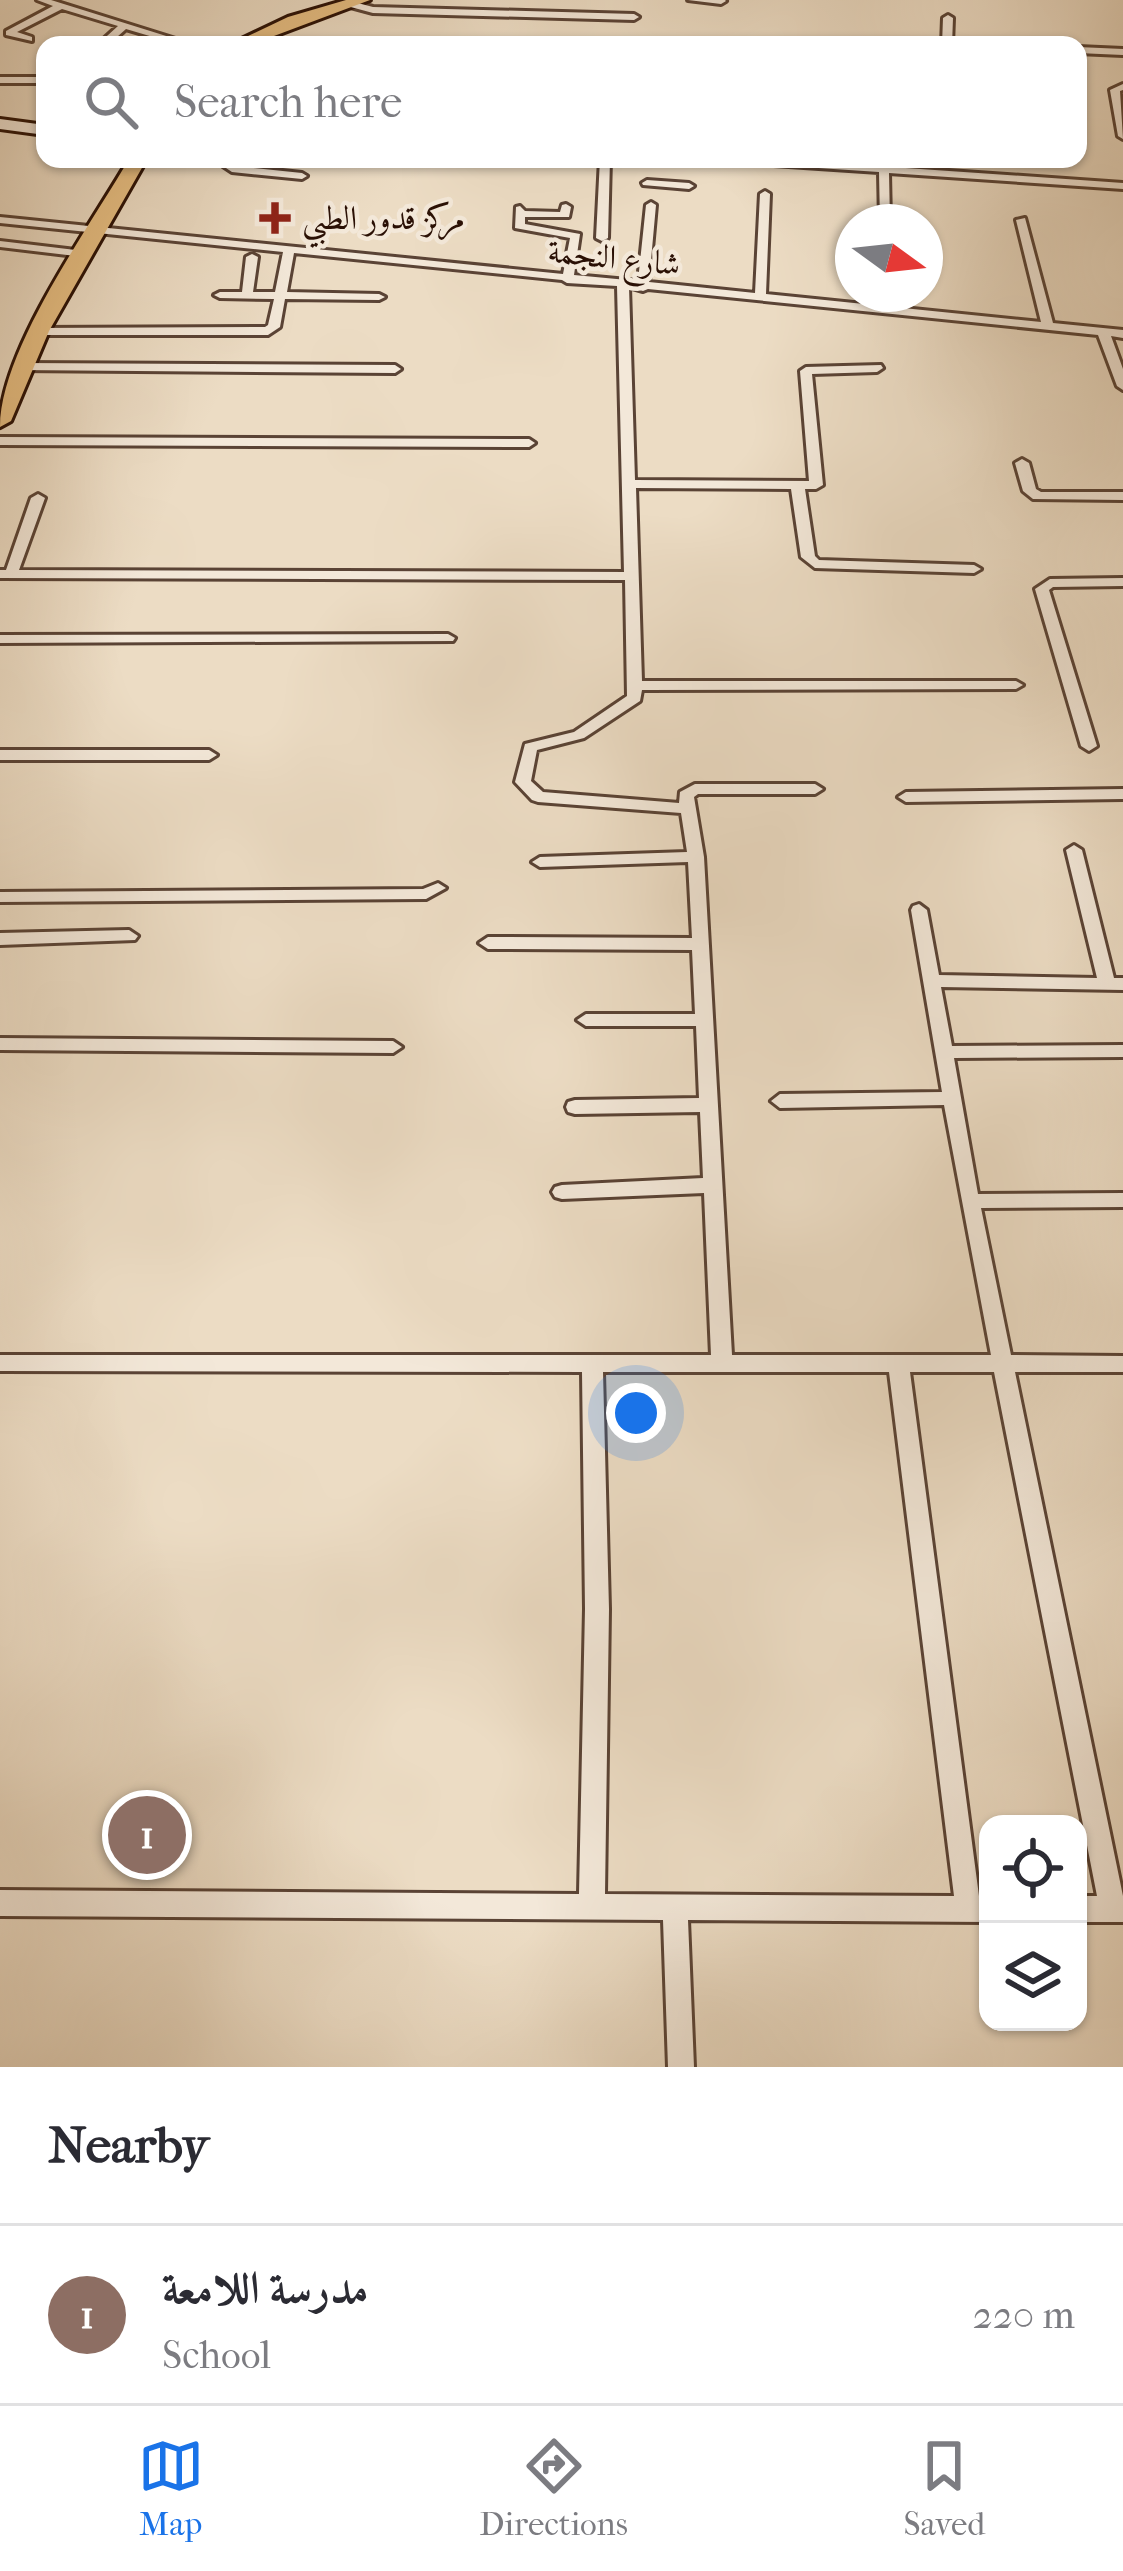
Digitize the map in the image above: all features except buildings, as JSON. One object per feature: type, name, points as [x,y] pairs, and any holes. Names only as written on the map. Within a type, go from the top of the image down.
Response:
[{"type":"main road","points":[[257,36],[356,2]]},
{"type":"main road","points":[[0,122],[36,127]]},
{"type":"main road","points":[[0,421],[39,332],[134,168]]},
{"type":"main road","points":[[125,189],[144,168]]},
{"type":"street","points":[[42,0],[161,36]]},
{"type":"street","points":[[693,0],[721,2]]},
{"type":"street","points":[[356,2],[373,10],[634,17]]},
{"type":"street","points":[[29,39],[9,33],[61,6]]},
{"type":"street","points":[[947,18],[947,36]]},
{"type":"street","points":[[112,36],[125,25]]},
{"type":"street","points":[[1087,50],[1123,52]]},
{"type":"street","points":[[0,80],[36,80]]},
{"type":"street","points":[[1122,128],[1115,91],[1123,87]]},
{"type":"street","points":[[230,168],[302,176]]},
{"type":"street","points":[[602,238],[605,168]]},
{"type":"street","points":[[864,168],[1123,186]]},
{"type":"street","points":[[966,168],[967,176]]},
{"type":"street","points":[[884,170],[885,204]]},
{"type":"street","points":[[643,288],[648,188],[689,186]]},
{"type":"street","points":[[760,299],[765,194]]},
{"type":"street","points":[[560,234],[565,211],[520,211],[519,226],[560,234],[576,236],[567,280]]},
{"type":"street","name":"شارع النجمة","points":[[0,220],[835,306]]},
{"type":"street","points":[[1021,220],[1048,327]]},
{"type":"street","points":[[0,244],[84,254]]},
{"type":"street","points":[[39,332],[263,332],[274,327],[289,252]]},
{"type":"street","points":[[247,295],[252,257]]},
{"type":"street","points":[[623,286],[635,698],[598,725],[530,748],[525,789],[538,797],[687,808]]},
{"type":"street","points":[[220,296],[379,297]]},
{"type":"street","name":"شارع النجمة","points":[[891,312],[1123,334]]},
{"type":"street","points":[[1102,332],[1123,386]]},
{"type":"street","points":[[21,368],[395,369]]},
{"type":"street","points":[[629,484],[798,488],[820,481],[806,371],[877,368]]},
{"type":"street","points":[[0,441],[529,443]]},
{"type":"street","points":[[1022,463],[1030,491],[1038,496],[1123,496]]},
{"type":"street","points":[[798,488],[808,557],[815,564],[974,569]]},
{"type":"street","points":[[38,498],[6,574],[631,576]]},
{"type":"street","points":[[1089,746],[1042,589],[1050,583],[1123,583]]},
{"type":"street","points":[[0,640],[448,638]]},
{"type":"street","points":[[637,686],[1016,685]]},
{"type":"street","points":[[0,755],[209,754]]},
{"type":"street","points":[[722,1364],[696,857],[686,795],[695,789],[815,789]]},
{"type":"street","points":[[906,796],[1123,794]]},
{"type":"street","points":[[932,982],[1115,984],[1074,850]]},
{"type":"street","points":[[540,862],[696,857]]},
{"type":"street","points":[[0,897],[426,894],[438,888]]},
{"type":"street","points":[[919,910],[970,1201],[1117,1909]]},
{"type":"street","points":[[0,939],[129,936]]},
{"type":"street","points":[[488,943],[700,944]]},
{"type":"street","points":[[586,1020],[704,1020]]},
{"type":"street","points":[[0,1044],[393,1047]]},
{"type":"street","points":[[945,1052],[1123,1051]]},
{"type":"street","points":[[780,1101],[952,1098]]},
{"type":"street","points":[[575,1107],[709,1105]]},
{"type":"street","points":[[562,1192],[713,1184]]},
{"type":"street","points":[[970,1201],[1123,1200]]},
{"type":"street","points":[[0,1363],[1123,1364]]},
{"type":"street","points":[[592,1364],[597,1609],[592,1907]]},
{"type":"street","points":[[0,1903],[978,1909],[898,1364]]},
{"type":"street","points":[[675,1908],[681,2067]]},
{"type":"place","name":"مركز قدور الطبي","points":[[275,218]]},
{"type":"place","name":"مدرسة اللامعة","points":[[147,1835]]}]
